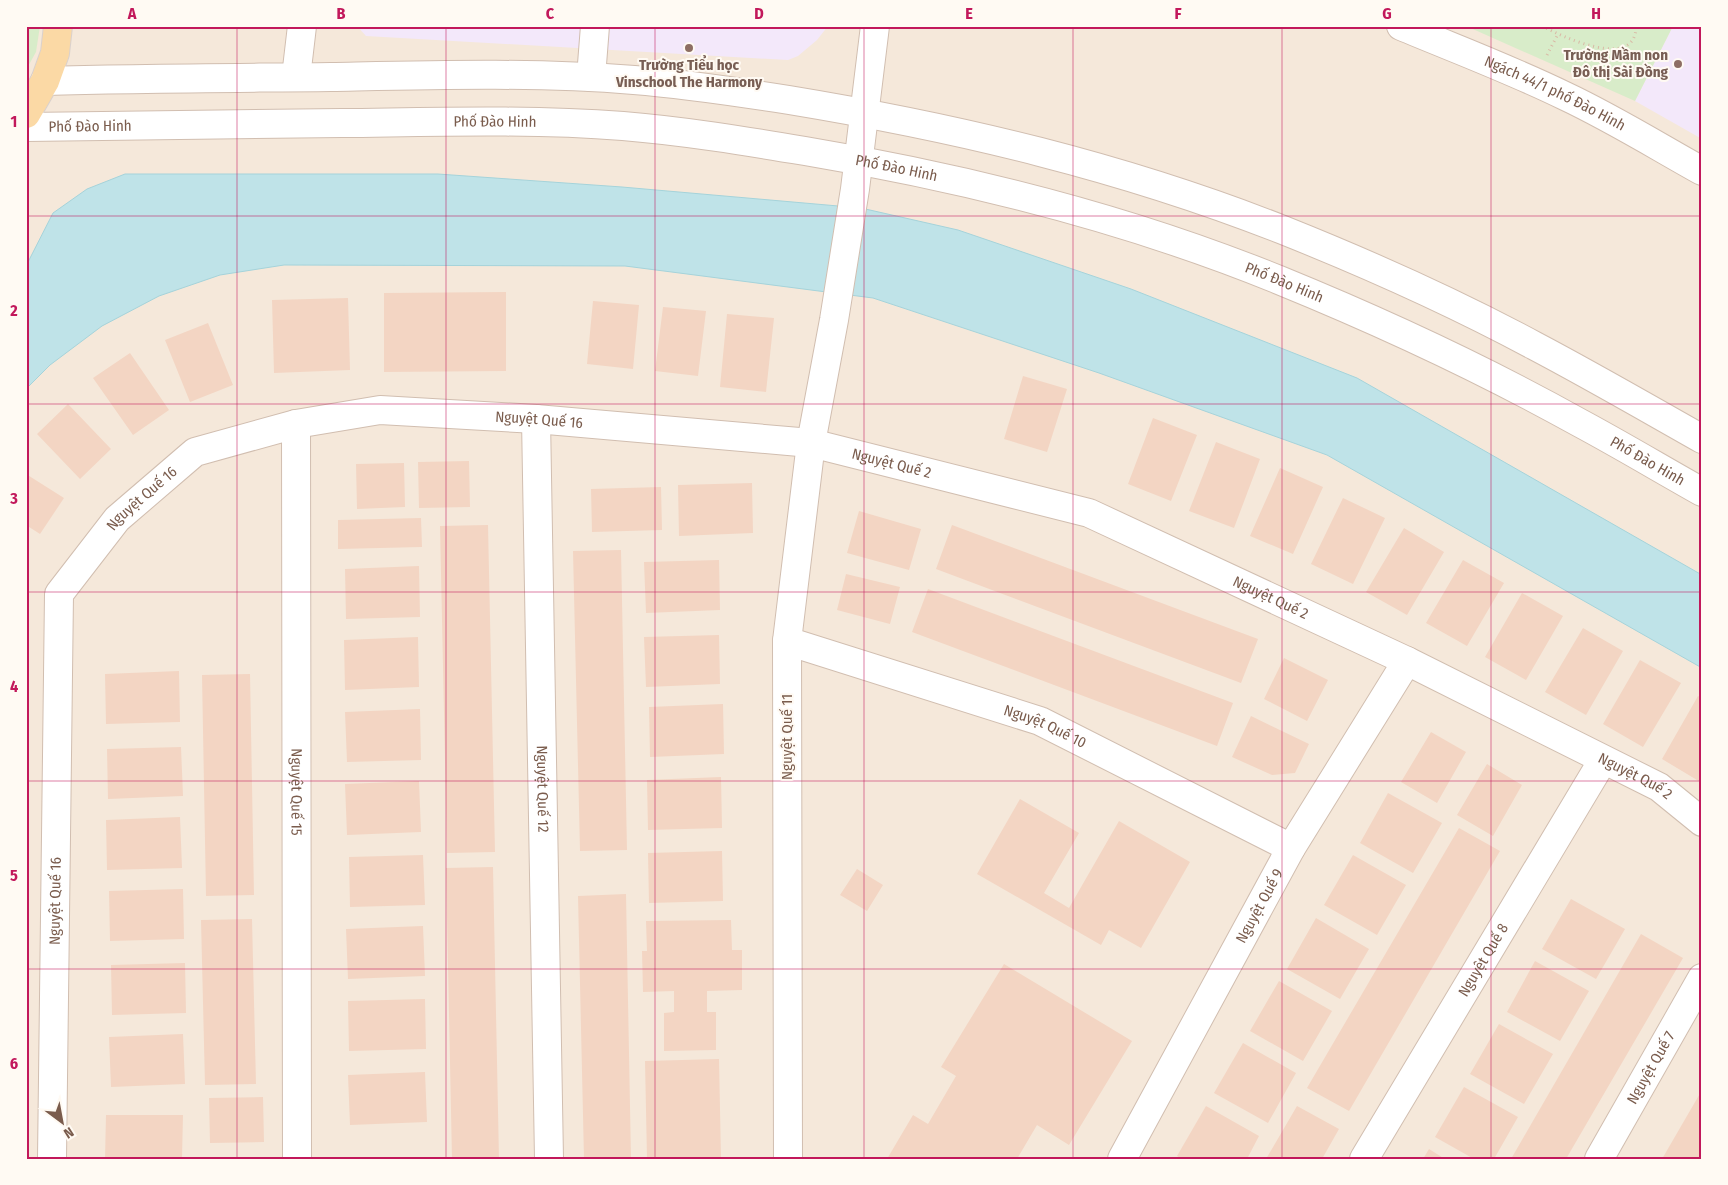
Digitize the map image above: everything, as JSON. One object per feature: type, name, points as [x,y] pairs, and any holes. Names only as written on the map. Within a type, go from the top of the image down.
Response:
[{"type":"main road","points":[[26,114],[45,81],[55,53],[58,26]]},
{"type":"street","points":[[296,77],[302,26]]},
{"type":"street","points":[[591,77],[595,26]]},
{"type":"street","name":"Nguyệt Quế 11","points":[[788,1159],[787,641],[812,442],[855,189],[875,26]]},
{"type":"street","name":"Ngách 44/1 phố Đào Hinh","points":[[1401,26],[1566,96],[1702,172]]},
{"type":"street","points":[[45,81],[504,75],[591,77],[706,88],[864,113],[978,136],[1109,171],[1288,232],[1404,282],[1532,344],[1702,439]]},
{"type":"street","name":"Phố Đào Hinh","points":[[26,127],[429,121],[560,122],[695,135],[859,161],[967,183],[1101,218],[1216,256],[1276,279],[1392,329],[1476,369],[1580,422],[1702,492]]},
{"type":"street","name":"Nguyệt Quế 16","points":[[52,1159],[59,594],[117,519],[195,452],[296,424],[380,410],[536,419],[812,442]]},
{"type":"street","name":"Nguyệt Quế 12","points":[[536,419],[549,1159]]},
{"type":"street","name":"Nguyệt Quế 15","points":[[296,424],[298,1159]]},
{"type":"street","name":"Nguyệt Quế 2","points":[[812,442],[1089,513],[1407,661],[1658,787],[1702,822]]},
{"type":"street","name":"Nguyệt Quế 10","points":[[787,641],[1040,721],[1291,848]]},
{"type":"street","name":"Nguyệt Quế 9","points":[[1122,1159],[1291,848],[1407,661]]},
{"type":"street","name":"Nguyệt Quế 8","points":[[1364,1159],[1603,760]]},
{"type":"street","name":"Nguyệt Quế 7","points":[[1599,1159],[1702,978]]},
{"type":"path","points":[[1542,26],[1558,34],[1610,50],[1626,45],[1632,40],[1636,33],[1636,26]]},
{"type":"path","points":[[1543,62],[1558,34]]},
{"type":"shaded area","points":[[26,26],[1702,26],[1702,1159],[26,1159]]},
{"type":"shaded area","name":"Trường Tiểu học Vinschool The Harmony","points":[[357,26],[828,26],[817,40],[798,56],[788,60],[366,36]]},
{"type":"shaded area","name":"Trường Mầm non Đô thị Sài Đồng","points":[[1673,26],[1702,26],[1702,139],[1635,101]]},
{"type":"green space","points":[[26,26],[40,26],[36,52],[26,70]]},
{"type":"green space","points":[[1466,26],[1673,26],[1635,101]]},
{"type":"water","points":[[125,174],[438,174],[622,187],[861,208],[958,230],[1131,289],[1357,378],[1702,575],[1702,668],[1327,455],[1099,373],[873,298],[625,266],[284,265],[220,275],[159,296],[102,326],[50,365],[26,389],[26,266],[53,213],[87,189]]},
{"type":"building","points":[[506,292],[506,371],[384,372],[384,293]]},
{"type":"building","points":[[348,298],[350,370],[274,373],[272,300]]},
{"type":"building","points":[[593,301],[639,305],[633,369],[587,364]]},
{"type":"building","points":[[663,307],[706,311],[698,376],[655,371]]},
{"type":"building","points":[[727,314],[774,318],[766,392],[720,387]]},
{"type":"building","points":[[208,323],[233,385],[190,402],[165,340]]},
{"type":"building","points":[[130,353],[169,410],[133,435],[93,378]]},
{"type":"building","points":[[1023,376],[1067,389],[1047,452],[1004,439]]},
{"type":"building","points":[[68,404],[111,449],[80,479],[37,434]]},
{"type":"building","points":[[1153,418],[1197,435],[1171,501],[1128,484]]},
{"type":"building","points":[[1216,442],[1260,459],[1234,528],[1189,511]]},
{"type":"building","points":[[469,461],[470,507],[419,508],[418,462]]},
{"type":"building","points":[[404,463],[405,507],[357,509],[356,464]]},
{"type":"building","points":[[1280,468],[1323,487],[1293,554],[1250,536]]},
{"type":"building","points":[[26,474],[64,498],[40,534],[26,525]]},
{"type":"building","points":[[752,483],[753,533],[679,536],[678,485]]},
{"type":"building","points":[[661,487],[662,530],[592,532],[591,489]]},
{"type":"building","points":[[1343,498],[1385,518],[1353,584],[1311,564]]},
{"type":"building","points":[[859,511],[921,529],[909,570],[847,553]]},
{"type":"building","points":[[421,518],[422,547],[338,549],[338,520]]},
{"type":"building","points":[[488,525],[495,852],[447,853],[440,526]]},
{"type":"building","points":[[952,525],[1258,639],[1241,683],[936,569]]},
{"type":"building","points":[[1404,528],[1444,552],[1407,615],[1366,592]]},
{"type":"building","points":[[621,550],[627,850],[580,851],[573,551]]},
{"type":"building","points":[[719,560],[720,610],[646,613],[644,562]]},
{"type":"building","points":[[1463,560],[1504,583],[1467,646],[1426,623]]},
{"type":"building","points":[[419,566],[420,617],[346,619],[345,569]]},
{"type":"building","points":[[846,574],[900,587],[890,624],[837,610]]},
{"type":"building","points":[[928,589],[1233,703],[1217,746],[912,632]]},
{"type":"building","points":[[1522,593],[1563,616],[1526,680],[1485,657]]},
{"type":"building","points":[[1583,628],[1623,651],[1586,715],[1545,692]]},
{"type":"building","points":[[719,635],[720,684],[646,687],[644,637]]},
{"type":"building","points":[[418,637],[419,687],[345,690],[344,640]]},
{"type":"building","points":[[1284,658],[1328,680],[1307,721],[1264,699]]},
{"type":"building","points":[[1640,660],[1681,683],[1643,747],[1603,724]]},
{"type":"building","points":[[179,671],[180,722],[106,724],[105,674]]},
{"type":"building","points":[[250,674],[254,895],[206,896],[202,675]]},
{"type":"building","points":[[1698,696],[1702,698],[1702,783],[1662,759]]},
{"type":"building","points":[[723,704],[724,754],[650,757],[649,707]]},
{"type":"building","points":[[420,709],[421,760],[347,762],[345,712]]},
{"type":"building","points":[[1251,716],[1309,744],[1295,773],[1272,775],[1232,757]]},
{"type":"building","points":[[1431,732],[1466,752],[1437,803],[1401,782]]},
{"type":"building","points":[[181,747],[183,796],[108,799],[107,749]]},
{"type":"building","points":[[1487,764],[1522,785],[1493,836],[1457,815]]},
{"type":"building","points":[[721,777],[722,828],[648,830],[647,780]]},
{"type":"building","points":[[419,781],[421,832],[347,835],[345,784]]},
{"type":"building","points":[[1388,793],[1442,823],[1413,873],[1360,843]]},
{"type":"building","points":[[1020,799],[1079,833],[1044,893],[1069,908],[1119,821],[1190,862],[1141,948],[1109,930],[1101,945],[977,874]]},
{"type":"building","points":[[180,817],[182,868],[107,870],[106,820]]},
{"type":"building","points":[[1459,828],[1500,851],[1349,1111],[1307,1088]]},
{"type":"building","points":[[722,851],[723,901],[649,903],[648,853]]},
{"type":"building","points":[[423,855],[425,905],[350,907],[349,857]]},
{"type":"building","points":[[1353,855],[1406,885],[1377,935],[1324,905]]},
{"type":"building","points":[[493,867],[499,1159],[452,1159],[446,868]]},
{"type":"building","points":[[857,869],[883,885],[867,911],[840,895]]},
{"type":"building","points":[[183,889],[184,939],[110,941],[109,891]]},
{"type":"building","points":[[626,894],[631,1159],[584,1159],[578,896]]},
{"type":"building","points":[[1571,899],[1625,929],[1596,979],[1542,949]]},
{"type":"building","points":[[1316,918],[1369,949],[1340,999],[1287,969]]},
{"type":"building","points":[[252,919],[256,1084],[205,1085],[201,920]]},
{"type":"building","points":[[731,920],[732,950],[742,950],[742,990],[707,991],[707,1012],[716,1012],[716,1050],[664,1051],[664,1013],[674,1012],[674,991],[643,992],[642,951],[647,951],[646,921]]},
{"type":"building","points":[[423,926],[425,976],[348,979],[346,929]]},
{"type":"building","points":[[1641,934],[1683,958],[1566,1159],[1511,1159]]},
{"type":"building","points":[[1535,961],[1589,991],[1560,1041],[1507,1012]]},
{"type":"building","points":[[185,963],[186,1013],[112,1015],[111,965]]},
{"type":"building","points":[[1004,964],[1132,1041],[1069,1145],[1037,1125],[1017,1159],[887,1159],[913,1115],[928,1124],[956,1076],[941,1067]]},
{"type":"building","points":[[1279,981],[1332,1011],[1303,1061],[1250,1031]]},
{"type":"building","points":[[425,999],[426,1049],[349,1051],[348,1001]]},
{"type":"building","points":[[1499,1024],[1553,1054],[1524,1104],[1470,1074]]},
{"type":"building","points":[[183,1034],[185,1084],[111,1087],[109,1037]]},
{"type":"building","points":[[1243,1043],[1296,1073],[1268,1123],[1214,1093]]},
{"type":"building","points":[[719,1059],[721,1159],[647,1159],[645,1061]]},
{"type":"building","points":[[425,1072],[427,1122],[350,1125],[348,1075]]},
{"type":"building","points":[[1464,1087],[1518,1117],[1494,1159],[1474,1159],[1435,1137]]},
{"type":"building","points":[[1702,1090],[1702,1159],[1662,1159]]},
{"type":"building","points":[[263,1097],[264,1142],[210,1143],[209,1098]]},
{"type":"building","points":[[1206,1106],[1259,1136],[1247,1159],[1182,1159],[1177,1156]]},
{"type":"building","points":[[1297,1106],[1339,1129],[1322,1159],[1266,1159]]},
{"type":"building","points":[[106,1115],[183,1115],[182,1158],[105,1159]]},
{"type":"building","points":[[1429,1149],[1445,1159],[1423,1159]]},
{"type":"place","name":"Trường Tiểu học Vinschool The Harmony","points":[[689,48]]},
{"type":"place","name":"Trường Mầm non Đô thị Sài Đồng","points":[[1678,64]]}]
